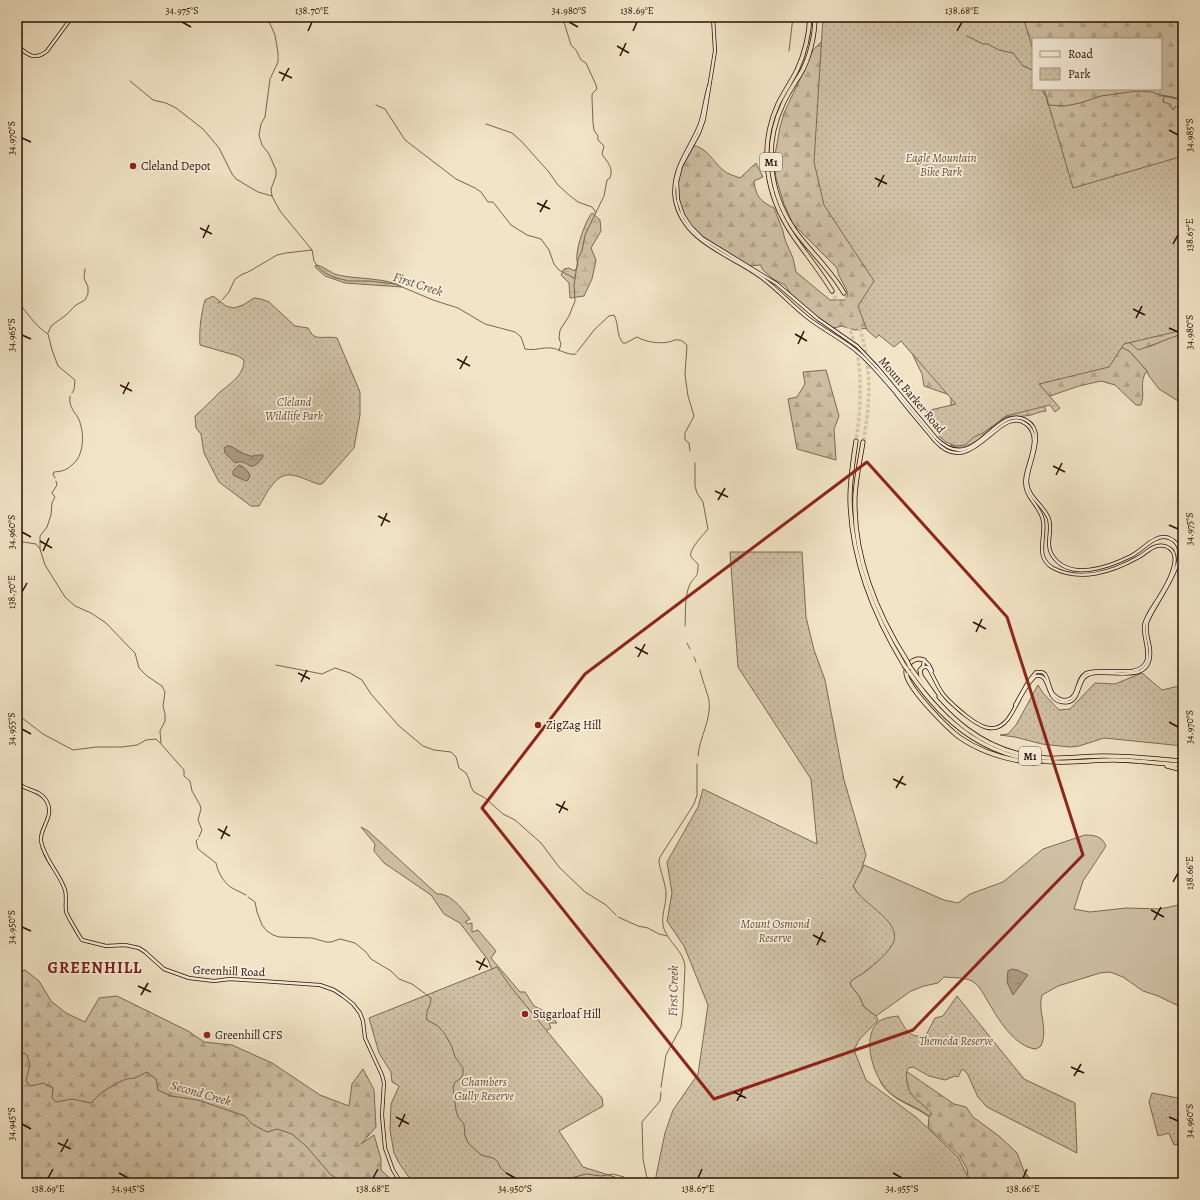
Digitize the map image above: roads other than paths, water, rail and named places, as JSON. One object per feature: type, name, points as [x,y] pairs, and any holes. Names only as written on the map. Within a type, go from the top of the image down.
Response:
[{"type":"highway","name":"M1","points":[[810,17],[807,42],[801,61],[782,96],[773,117],[768,138],[767,166],[769,182],[780,214],[791,233],[822,274],[832,291]]},
{"type":"highway","name":"M1","points":[[815,17],[806,63],[783,104],[775,125],[771,147],[771,166],[777,193],[788,218],[800,237],[833,274],[844,293]]},
{"type":"highway","name":"M1","points":[[856,441],[850,499],[857,556],[866,589],[874,610],[889,640],[905,663],[910,667],[945,711],[962,726],[981,739],[1001,748],[1034,756],[1057,758],[1125,756],[1183,761]]},
{"type":"highway","name":"M1","points":[[863,442],[857,473],[855,496],[860,553],[866,575],[878,607],[909,672],[936,708],[953,724],[971,737],[991,748],[1012,756],[1034,761],[1057,762],[1125,760],[1183,765]]},
{"type":"highway","points":[[924,660],[916,659],[909,663],[906,671],[907,678],[927,705],[960,738],[981,750],[1010,760],[1042,764],[1057,762]]},
{"type":"highway","points":[[923,667],[920,670],[920,674],[936,697],[949,712],[981,739]]},
{"type":"highway","points":[[1125,760],[1183,770]]},
{"type":"main road","points":[[17,45],[27,54],[32,56],[42,55],[47,51],[72,17]]},
{"type":"main road","name":"Mount Barker Road","points":[[713,17],[715,51],[705,114],[699,133],[681,166],[677,182],[678,200],[683,215],[697,234],[710,244],[777,284],[811,313],[849,340],[937,443],[947,450],[958,453],[972,449],[1010,421],[1020,420],[1030,427],[1033,434],[1033,443],[1025,476],[1025,487],[1042,519],[1043,530],[1041,547],[1043,557],[1049,565],[1063,571],[1080,575],[1095,574],[1132,561],[1158,546],[1165,546],[1172,550]]},
{"type":"main road","name":"Mount Barker Road","points":[[763,277],[807,317],[862,354],[877,367],[936,438],[950,448],[959,450],[969,448],[1008,419],[1020,418],[1027,420],[1036,434],[1028,476],[1028,488],[1049,519],[1050,552],[1059,563],[1078,570],[1093,570],[1131,556],[1153,541],[1162,537],[1174,540],[1179,547]]},
{"type":"main road","points":[[807,317],[811,313]]},
{"type":"main road","points":[[1175,556],[1172,550],[1179,547]]},
{"type":"main road","points":[[924,660],[930,666],[937,682],[947,697],[971,718],[985,726],[996,726],[1006,719],[1028,682],[1036,672],[1042,672],[1045,674],[1051,691],[1056,697],[1062,700],[1069,699],[1075,694],[1080,678],[1084,674],[1097,671],[1138,670],[1144,664],[1148,654],[1144,632],[1145,620],[1162,592],[1173,568],[1175,556],[1178,553],[1179,547]]},
{"type":"main road","points":[[924,660],[923,667],[926,667],[929,670],[938,687],[951,703],[978,724],[989,728],[998,726],[1007,720],[1036,676],[1042,676],[1045,678],[1050,693],[1054,698],[1060,702],[1066,702],[1075,698],[1079,692],[1083,680],[1090,674],[1136,673],[1146,666],[1150,658],[1150,650],[1146,632],[1148,621],[1166,589],[1178,562],[1180,554],[1179,547]]},
{"type":"main road","name":"Greenhill Road","points":[[17,783],[25,789],[38,793],[46,800],[48,818],[42,833],[42,848],[64,888],[67,915],[82,940],[106,946],[130,946],[139,948],[164,969],[189,978],[211,981],[230,979],[289,982],[328,987],[343,996],[358,1009],[363,1021],[365,1038],[383,1079],[382,1116],[385,1148],[393,1170],[401,1183]]},
{"type":"water","points":[[227,446],[250,456],[263,455],[263,457],[255,466],[243,462],[235,463],[225,453],[224,448]]},
{"type":"water","points":[[239,465],[245,468],[248,472],[250,476],[248,480],[246,481],[233,475],[233,471]]},
{"type":"water","points":[[1012,969],[1028,975],[1013,995],[1007,982],[1008,971]]},
{"type":"waterway","points":[[267,17],[275,35],[278,62],[270,79],[265,117],[261,124],[259,135],[262,145],[269,154],[276,170],[276,176],[271,189],[272,196],[280,211],[312,250]]},
{"type":"waterway","points":[[557,17],[564,22],[571,45],[576,50],[581,60],[586,63],[596,85],[597,89],[592,94],[594,130],[598,136],[598,140],[604,146],[602,154],[611,171],[610,178],[607,180],[604,196],[585,235],[582,251],[578,259],[574,285],[575,301],[569,316],[560,330],[559,338],[561,344],[559,351]]},
{"type":"waterway","points":[[564,22],[565,17]]},
{"type":"waterway","points":[[789,51],[793,17]]},
{"type":"waterway","points":[[967,36],[999,50],[1013,53],[1023,66],[1032,70]]},
{"type":"waterway","points":[[130,81],[153,100],[166,103],[176,108],[203,129],[219,148],[236,179],[258,192],[272,196]]},
{"type":"waterway","points":[[1042,90],[1047,98],[1048,105],[1065,106],[1101,96],[1137,91],[1152,92],[1183,100]]},
{"type":"waterway","points":[[376,105],[385,109],[405,140],[456,179],[481,192],[488,202],[493,202],[511,225],[527,235],[541,239],[549,250],[554,264],[559,270],[574,278]]},
{"type":"waterway","points":[[486,124],[512,133],[548,171],[558,185],[578,202],[592,207],[595,213]]},
{"type":"waterway","name":"First Creek","points":[[222,300],[229,292],[235,279],[241,275],[277,255],[312,250],[314,261],[318,267],[325,273],[336,278],[349,281],[369,281],[395,284],[433,300],[458,308],[485,324],[515,332],[521,337],[525,349],[532,350],[551,348],[570,354],[576,354]]},
{"type":"waterway","points":[[48,333],[51,326],[66,315],[76,305],[85,300],[88,294],[88,287],[84,278],[85,269]]},
{"type":"waterway","points":[[17,301],[21,305]]},
{"type":"waterway","points":[[23,308],[37,325],[48,334],[58,366],[75,380],[74,390],[72,393]]},
{"type":"waterway","name":"First Creek","points":[[577,352],[595,329],[609,316],[614,315],[617,322],[619,337],[623,343],[637,337],[657,343],[680,340],[687,345],[685,375],[688,396],[694,416],[685,433],[685,440],[689,443],[690,451]]},
{"type":"waterway","points":[[55,478],[53,474],[54,472],[61,471],[71,466],[76,461],[81,451],[81,426],[71,407],[70,396]]},
{"type":"waterway","name":"First Creek","points":[[685,626],[688,589],[697,574],[698,569],[698,564],[691,557],[691,554],[694,546],[708,529],[703,502],[697,493],[695,486],[695,463]]},
{"type":"waterway","points":[[56,481],[57,485],[52,493],[55,497],[52,503],[51,515],[47,527],[40,536],[40,549],[45,565],[65,597],[75,606],[91,613],[106,623],[135,653],[139,668],[147,676],[162,686],[165,692],[163,706],[165,721],[160,731],[161,744],[184,770],[184,776],[190,781],[192,791],[200,805],[201,809],[198,820],[202,830],[199,837]]},
{"type":"waterway","points":[[23,542],[36,544],[40,549]]},
{"type":"waterway","name":"First Creek","points":[[687,643],[690,649]]},
{"type":"waterway","name":"First Creek","points":[[694,657],[696,662]]},
{"type":"waterway","points":[[276,665],[322,674],[335,668],[350,673],[362,680],[371,694],[399,726],[423,746],[434,750],[451,752],[456,757],[459,768],[466,773],[474,792],[485,798],[503,814],[515,820],[541,843],[559,867],[585,892],[606,905],[616,915]]},
{"type":"waterway","name":"First Creek","points":[[698,756],[709,714],[709,700],[700,670]]},
{"type":"waterway","points":[[17,714],[43,734],[73,750],[96,747],[122,747],[137,745],[146,740],[156,739],[160,743]]},
{"type":"waterway","name":"First Creek","points":[[661,1087],[666,1055],[681,1027],[685,967],[682,956],[669,939],[663,925],[666,891],[659,861],[660,857],[694,804],[697,795],[697,764]]},
{"type":"waterway","points":[[198,839],[196,841],[198,849],[216,863],[218,871],[225,882],[246,895]]},
{"type":"waterway","points":[[248,897],[255,902],[262,925],[273,935],[279,937],[312,938],[326,942],[340,939],[355,943],[366,952],[371,959],[391,971],[399,979],[412,984],[431,998],[427,1020],[438,1026],[445,1034],[452,1047],[455,1057],[463,1068],[461,1078],[455,1082],[453,1087],[456,1110],[458,1117],[464,1124],[465,1136],[468,1143],[481,1155],[493,1158],[506,1173],[526,1183]]},
{"type":"waterway","points":[[618,917],[667,936]]},
{"type":"waterway","name":"Second Creek","points":[[17,1055],[21,1056],[24,1053],[27,1055],[30,1065],[26,1081],[31,1086],[43,1083],[53,1088],[52,1098],[56,1102],[72,1099],[91,1103],[101,1093],[115,1084],[126,1079],[135,1078],[147,1072],[156,1079],[158,1090],[171,1096],[198,1100],[245,1116],[252,1124],[267,1132],[277,1129],[292,1134],[306,1146],[331,1175],[345,1183]]},
{"type":"waterway","name":"First Creek","points":[[648,1183],[643,1159],[642,1122],[660,1101],[661,1092]]},
{"type":"waterway","points":[[540,1183],[586,1174],[601,1176],[613,1174],[624,1177],[628,1183]]},
{"type":"tunnel","points":[[832,291],[851,332],[858,358],[860,400],[856,441]]},
{"type":"tunnel","points":[[844,293],[852,308],[863,338],[868,367],[869,397],[863,442]]},
{"type":"place","name":"Cleland Depot","points":[[133,166]]},
{"type":"place","name":"ZigZag Hill","points":[[538,725]]},
{"type":"place","name":"Sugarloaf Hill","points":[[525,1014]]},
{"type":"place","name":"Greenhill CFS","points":[[207,1035]]},
{"type":"district","name":"GREENHILL","points":[[95,968]]},
{"type":"park label","name":"Eagle Mountain Bike Park","points":[[941,165]]},
{"type":"park label","name":"Cleland Wildlife Park","points":[[294,409]]},
{"type":"park label","name":"Mount Osmond Reserve","points":[[775,931]]},
{"type":"park label","name":"Themeda Reserve","points":[[956,1041]]},
{"type":"park label","name":"Chambers Gully Reserve","points":[[484,1089]]}]
